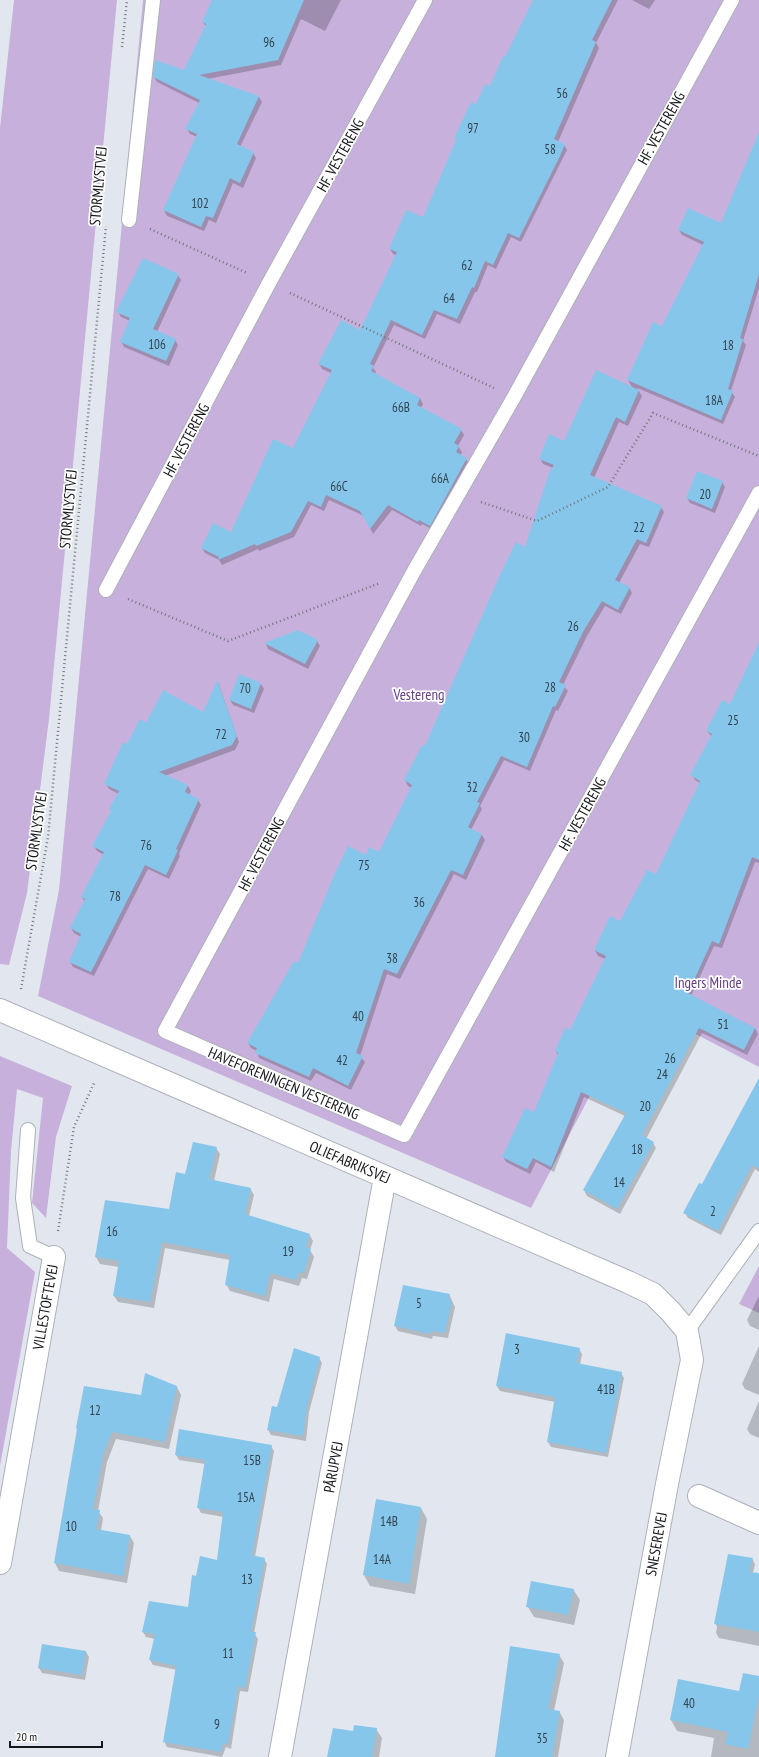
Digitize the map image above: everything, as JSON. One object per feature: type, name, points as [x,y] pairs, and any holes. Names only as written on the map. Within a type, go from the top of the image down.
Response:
[{"type":"street","name":"OLIEFABRIKSVEJ","points":[[8,1014],[628,1282],[653,1294],[672,1312],[687,1331]]},
{"type":"street","name":"PÅRUPVEJ","points":[[280,1757],[385,1177]]},
{"type":"street","name":"VILLESTOFTEVEJ","points":[[0,1563],[54,1257]]},
{"type":"street","name":"SNESEREVEJ","points":[[617,1757],[667,1484],[692,1360],[687,1331]]},
{"type":"street","points":[[699,1496],[759,1523]]},
{"type":"lane","points":[[129,220],[154,0]]},
{"type":"lane","name":"HF. VESTERENG","points":[[106,590],[269,283],[425,0]]},
{"type":"lane","name":"HF. VESTERENG","points":[[165,1031],[414,571],[514,397],[732,0]]},
{"type":"lane","name":"HF. VESTERENG","points":[[404,1135],[759,493]]},
{"type":"lane","name":"HAVEFORENINGEN VESTERENG","points":[[165,1031],[404,1135]]},
{"type":"lane","points":[[28,1130],[22,1198],[30,1246],[54,1257]]},
{"type":"lane","points":[[687,1331],[759,1231]]},
{"type":"path","points":[[122,47],[127,0]]},
{"type":"path","points":[[129,220],[269,283],[514,397]]},
{"type":"path","name":"STORMLYSTVEJ","points":[[8,1014],[48,837],[106,221]]},
{"type":"path","points":[[458,495],[537,521],[608,487],[653,413],[759,456]]},
{"type":"path","points":[[106,590],[228,641],[414,571]]},
{"type":"path","name":"VILLESTOFTEVEJ","points":[[54,1257],[74,1127],[106,1056]]},
{"type":"green space","points":[[14,0],[117,0],[49,719],[27,893],[9,965],[0,964],[0,128]]},
{"type":"green space","name":"Vestereng","points":[[143,0],[759,0],[759,1067],[638,1004],[531,1208],[38,996],[59,890]]},
{"type":"green space","points":[[0,1056],[72,1086],[56,1137],[46,1218],[32,1203],[43,1098],[17,1089],[11,1151],[7,1248],[35,1272],[0,1466]]},
{"type":"green space","points":[[759,1266],[759,1313],[739,1304]]},
{"type":"building","points":[[212,0],[304,0],[278,60],[199,75],[259,96],[237,144],[254,152],[240,183],[230,178],[213,218],[206,216],[201,227],[163,210],[197,134],[185,129],[200,100],[153,77],[155,60],[184,70],[206,24],[202,22]]},
{"type":"building","points":[[533,0],[612,0],[592,40],[596,42],[554,139],[565,144],[560,156],[519,238],[508,233],[493,265],[485,261],[474,288],[472,287],[457,319],[434,310],[422,335],[391,320],[370,364],[374,366],[371,371],[420,398],[417,405],[462,429],[454,443],[459,446],[456,452],[467,458],[430,526],[419,520],[418,522],[388,505],[370,529],[360,511],[326,495],[321,507],[308,501],[291,532],[256,546],[255,544],[218,560],[219,557],[201,548],[213,523],[231,532],[273,439],[293,448],[332,370],[318,364],[341,320],[360,330],[397,252],[389,249],[406,210],[423,217],[456,140],[454,138],[471,102],[476,104],[485,84],[490,86],[503,56],[505,57]]},
{"type":"building","points":[[759,132],[759,274],[740,338],[743,339],[728,389],[733,391],[721,420],[627,380],[653,322],[662,326],[704,242],[678,230],[688,208],[721,223]]},
{"type":"building","points":[[143,258],[179,274],[153,329],[176,339],[166,361],[120,342],[130,318],[116,312]]},
{"type":"building","points":[[596,370],[639,390],[625,422],[616,417],[590,475],[662,506],[646,543],[637,539],[615,580],[630,587],[618,610],[602,601],[584,630],[559,682],[566,685],[555,707],[553,706],[527,767],[501,756],[477,802],[480,803],[468,827],[482,834],[463,875],[451,870],[397,974],[384,969],[356,1053],[363,1056],[348,1086],[313,1068],[309,1077],[255,1053],[257,1048],[247,1043],[294,961],[298,963],[335,873],[348,846],[366,855],[369,847],[379,852],[412,785],[404,780],[422,745],[425,746],[499,577],[516,542],[525,547],[549,473],[554,465],[539,459],[549,434],[564,441]]},
{"type":"building","points":[[697,471],[723,481],[712,509],[686,498]]},
{"type":"building","points":[[298,630],[318,640],[305,664],[264,643]]},
{"type":"building","points":[[759,642],[759,860],[752,857],[719,944],[712,941],[688,993],[755,1028],[744,1050],[699,1028],[642,1135],[654,1142],[617,1209],[583,1190],[626,1113],[581,1092],[551,1167],[533,1158],[527,1169],[502,1157],[525,1108],[534,1112],[558,1053],[555,1051],[565,1028],[570,1030],[606,956],[594,950],[610,916],[620,921],[647,870],[656,874],[700,781],[690,775],[712,734],[706,731],[722,700],[730,704]]},
{"type":"building","points":[[239,674],[261,683],[251,709],[229,700]]},
{"type":"building","points":[[217,680],[237,736],[232,745],[159,772],[188,785],[185,792],[199,799],[166,875],[145,865],[91,972],[69,962],[81,934],[70,928],[85,899],[81,897],[104,852],[92,846],[111,811],[109,809],[119,791],[104,784],[123,742],[127,744],[140,719],[146,723],[163,690],[203,712]]},
{"type":"building","points":[[759,1078],[759,1169],[752,1165],[718,1231],[683,1213],[699,1183],[702,1184]]},
{"type":"building","points":[[193,1142],[217,1147],[209,1179],[251,1188],[245,1214],[310,1234],[306,1247],[311,1249],[304,1273],[299,1272],[296,1280],[270,1273],[265,1296],[225,1285],[230,1255],[162,1242],[150,1302],[113,1296],[119,1261],[95,1257],[105,1200],[169,1209],[176,1172],[185,1174]]},
{"type":"building","points":[[403,1285],[450,1294],[449,1300],[452,1301],[445,1333],[431,1331],[430,1334],[394,1326]]},
{"type":"building","points":[[506,1333],[580,1348],[577,1363],[622,1372],[606,1453],[547,1442],[555,1397],[496,1386]]},
{"type":"building","points":[[294,1348],[320,1357],[307,1407],[303,1436],[267,1430],[272,1406],[277,1407]]},
{"type":"building","points":[[145,1373],[177,1386],[165,1442],[112,1432],[103,1454],[93,1509],[100,1510],[96,1529],[130,1535],[123,1576],[54,1563],[84,1386],[141,1395]]},
{"type":"building","points":[[179,1429],[272,1445],[252,1555],[265,1558],[251,1632],[256,1632],[245,1688],[238,1686],[228,1744],[223,1743],[221,1752],[163,1742],[176,1666],[149,1660],[155,1634],[142,1632],[149,1601],[188,1607],[192,1575],[196,1576],[200,1556],[217,1560],[223,1512],[197,1508],[205,1460],[175,1455]]},
{"type":"building","points":[[376,1499],[421,1507],[409,1584],[363,1575]]},
{"type":"building","points":[[728,1554],[753,1558],[749,1572],[759,1573],[759,1632],[714,1624]]},
{"type":"building","points":[[531,1581],[574,1589],[568,1615],[526,1607]]},
{"type":"building","points":[[42,1644],[86,1651],[82,1675],[38,1668]]},
{"type":"building","points":[[510,1646],[560,1654],[548,1709],[560,1711],[552,1757],[495,1757]]},
{"type":"building","points":[[743,1673],[759,1676],[759,1696],[748,1749],[725,1744],[728,1732],[670,1720],[678,1679],[739,1691]]},
{"type":"building","points":[[354,1725],[377,1728],[372,1757],[327,1757],[333,1728],[353,1731]]},
{"type":"park label","name":"Ingers Minde","points":[[708,982]]}]
